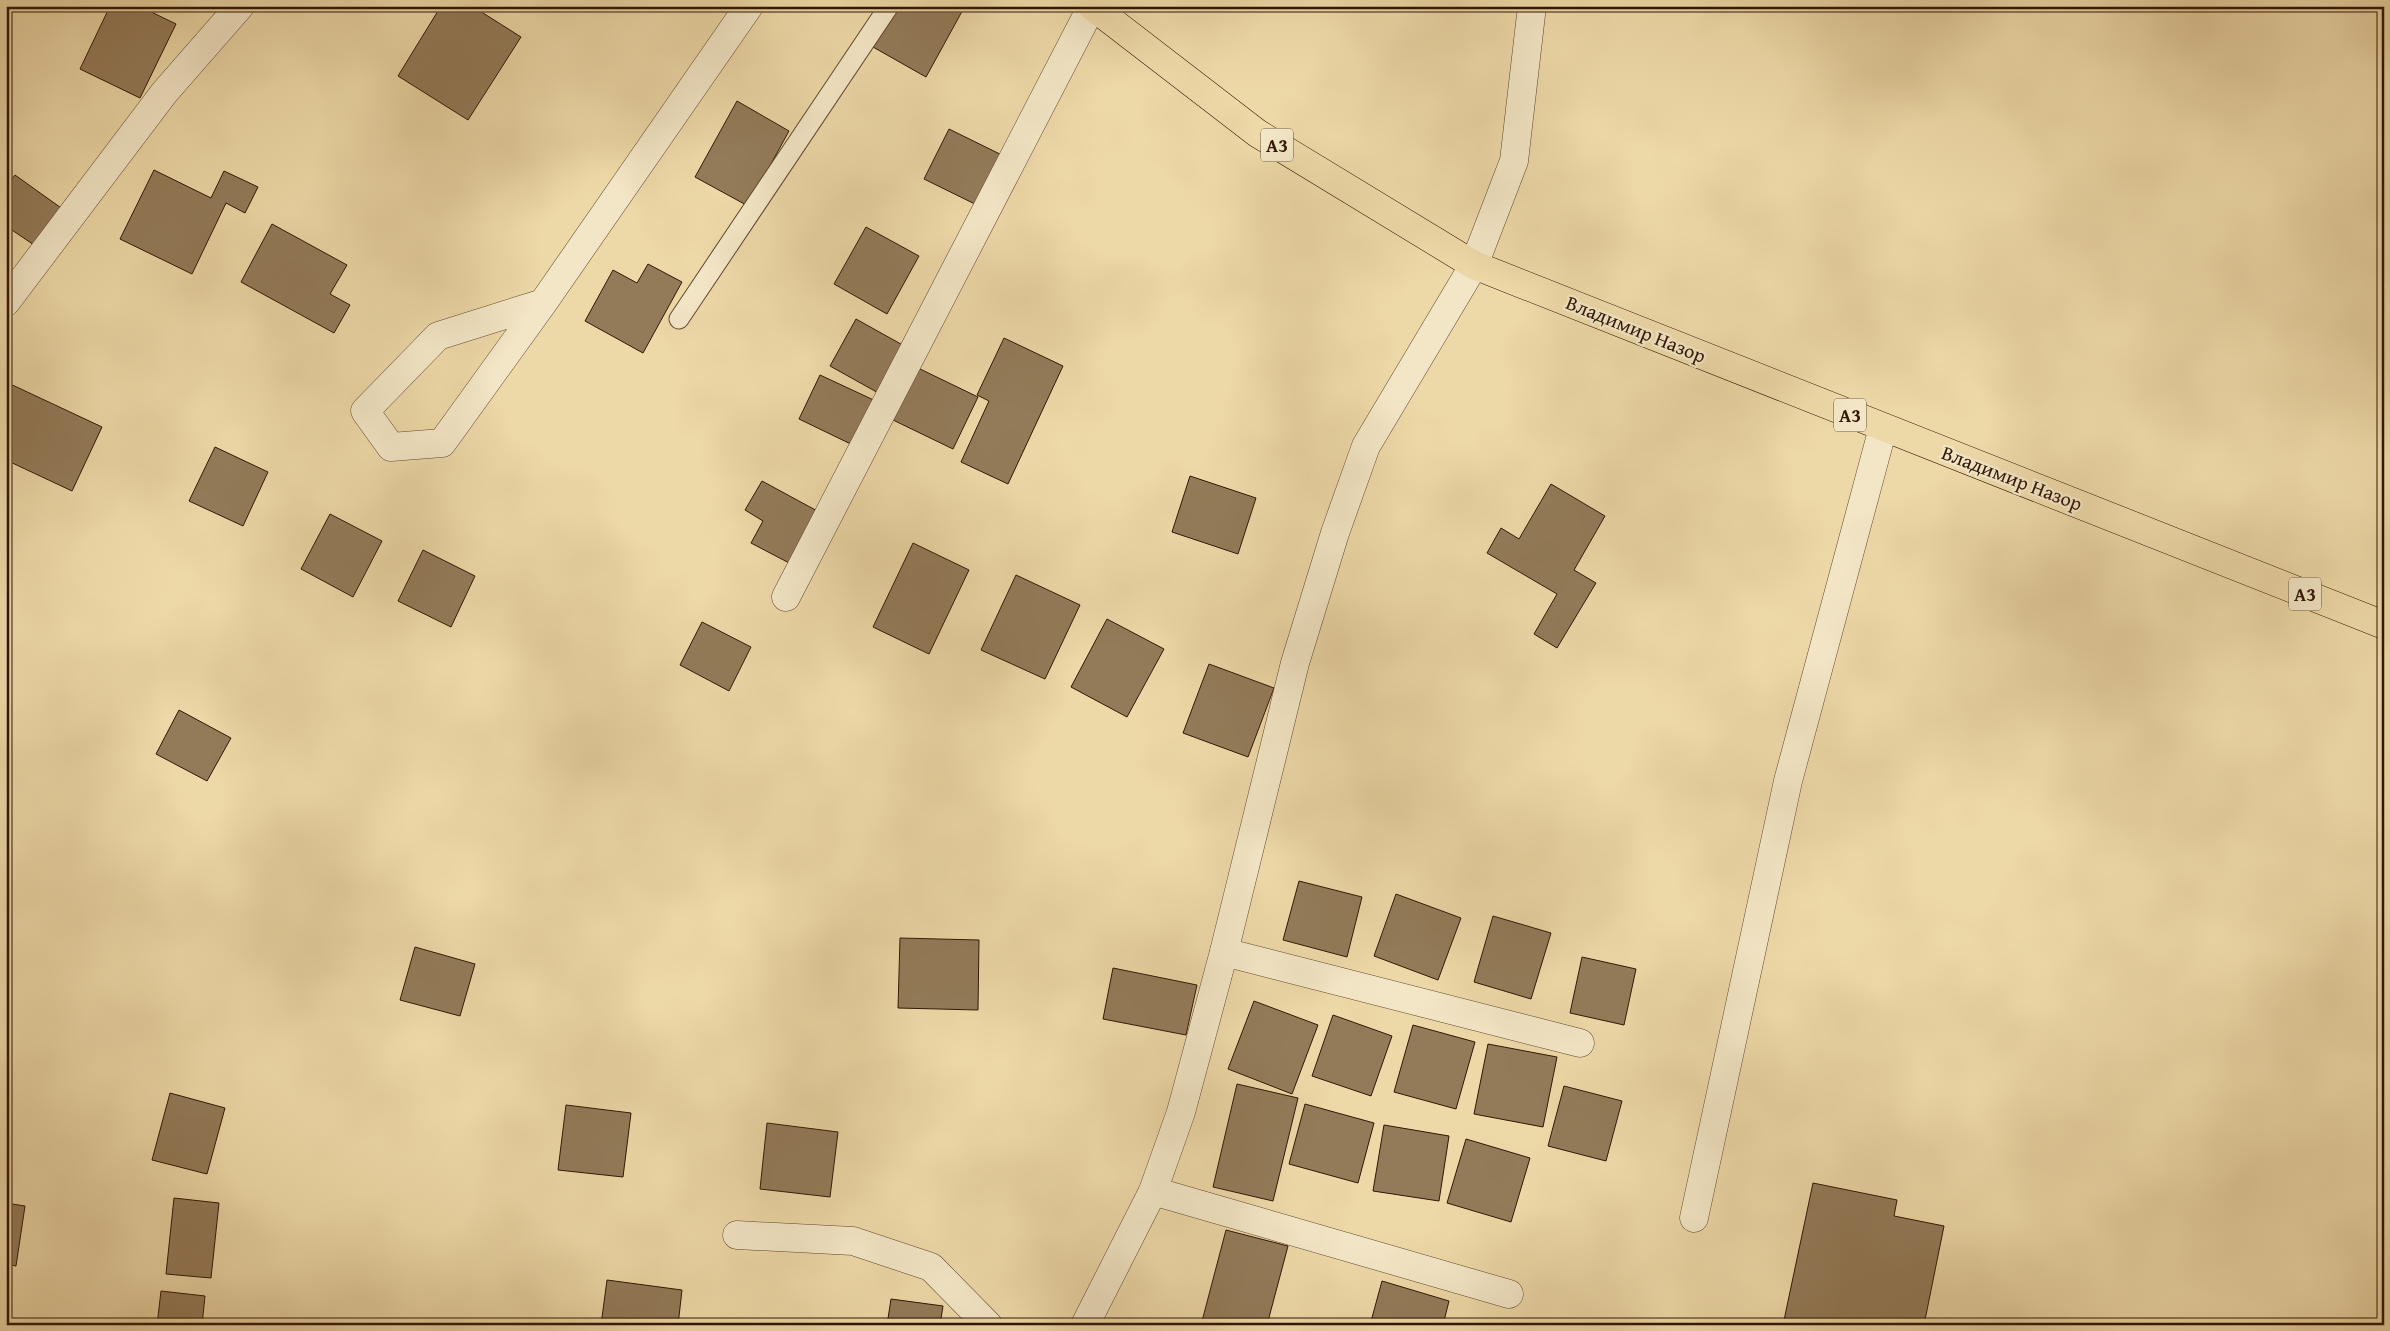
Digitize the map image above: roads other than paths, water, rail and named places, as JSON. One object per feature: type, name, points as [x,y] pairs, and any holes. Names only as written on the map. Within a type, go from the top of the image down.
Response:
[{"type":"main road","name":"Владимир Назор","points":[[1092,6],[1257,133],[1474,265],[2384,625]]},
{"type":"street","points":[[6,302],[164,93],[240,6]]},
{"type":"street","points":[[543,303],[438,336],[365,411],[391,447],[442,443],[543,303],[749,6]]},
{"type":"street","points":[[786,597],[1092,6]]},
{"type":"street","points":[[1092,1323],[1153,1191],[1181,1112],[1224,952],[1295,663],[1335,533],[1366,446],[1474,265],[1514,161],[1532,6]]},
{"type":"street","points":[[1694,1218],[1788,781],[1883,428]]},
{"type":"street","points":[[1224,952],[1580,1043]]},
{"type":"street","points":[[1153,1191],[1509,1294]]},
{"type":"street","points":[[737,1235],[853,1240],[931,1267],[988,1325]]},
{"type":"lane","points":[[679,319],[889,6]]}]
